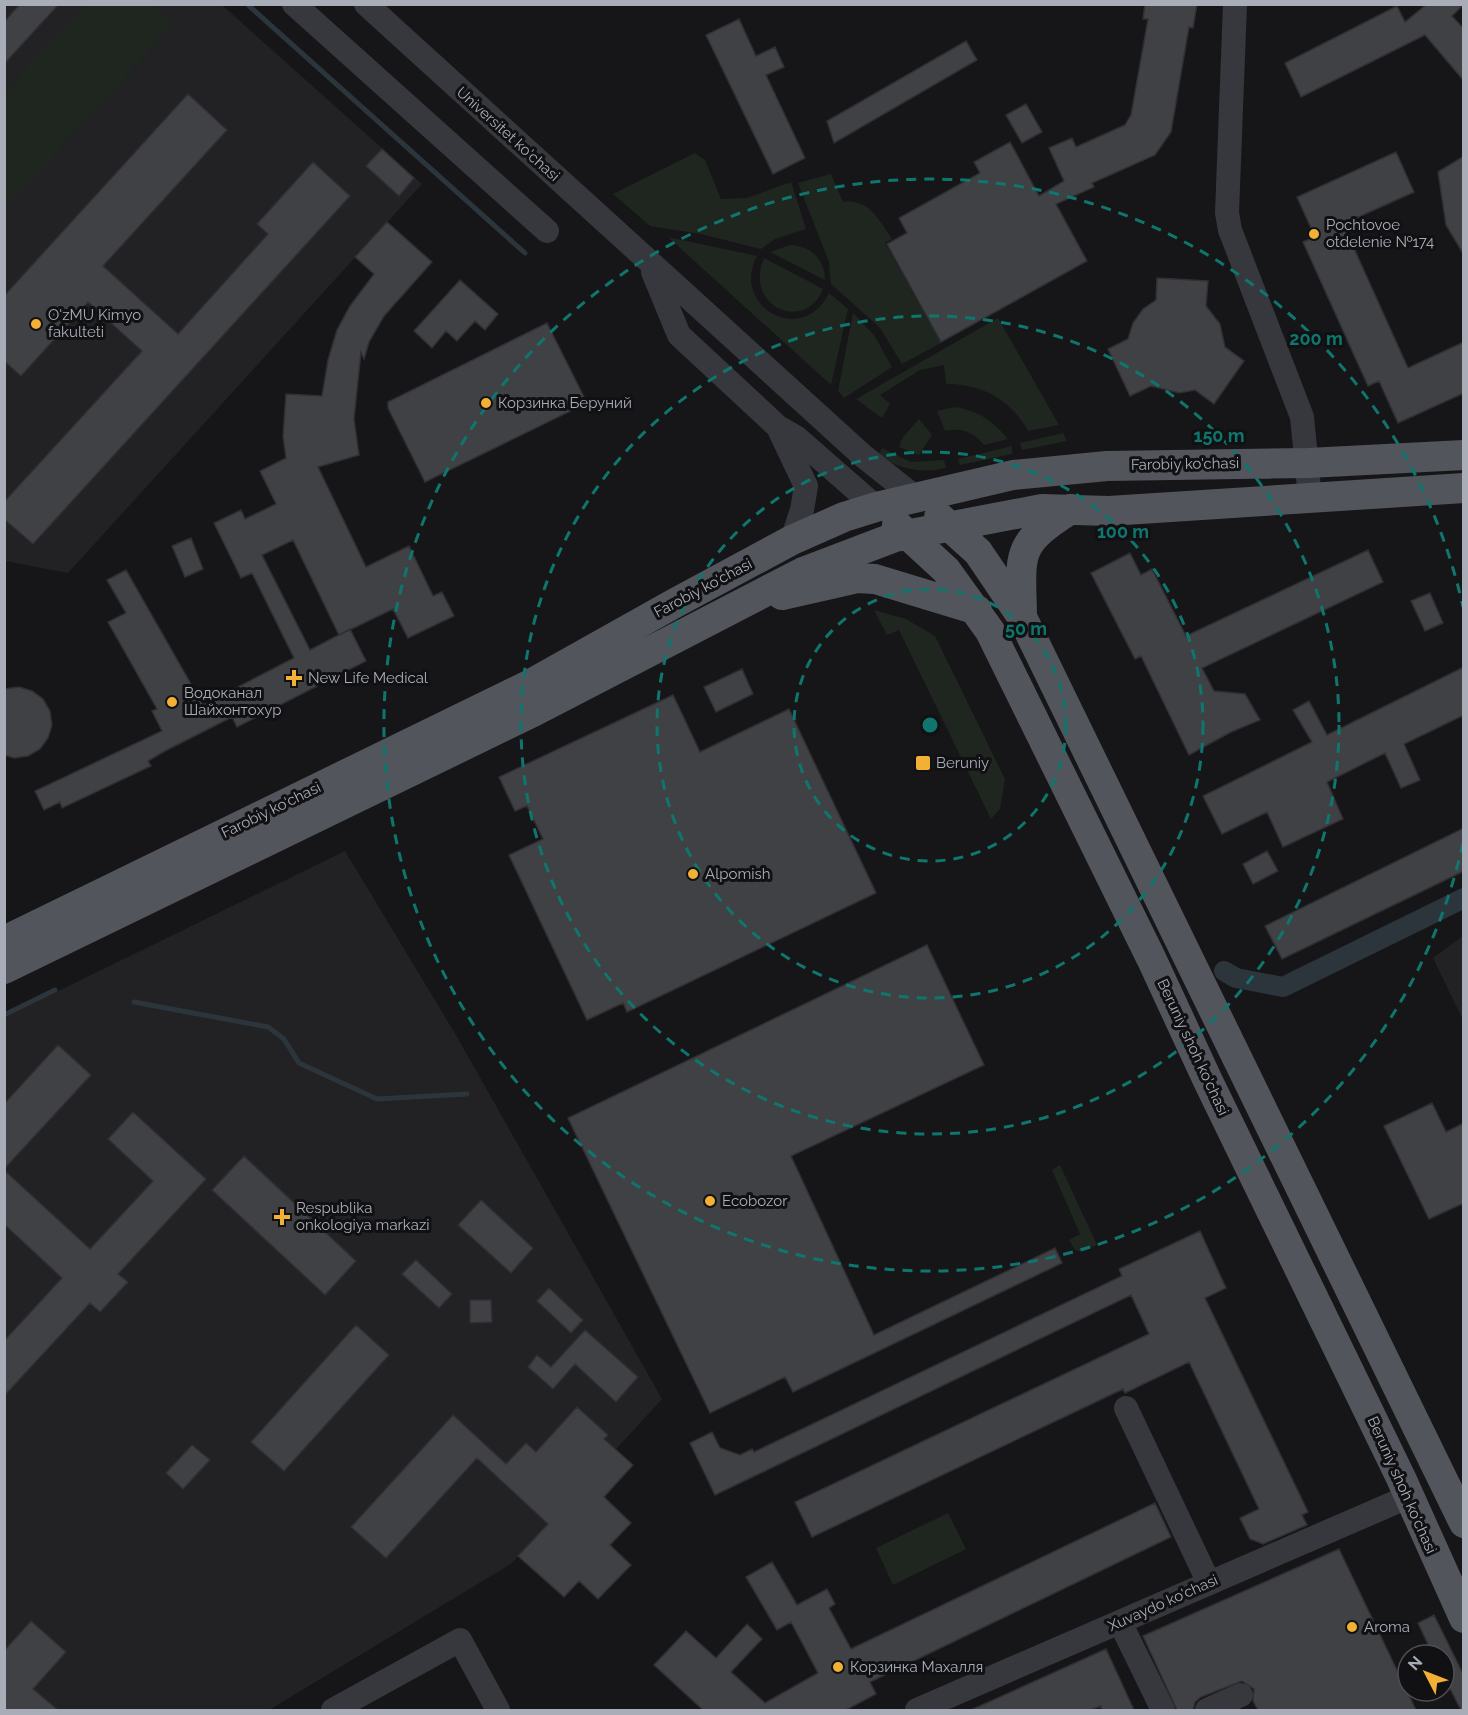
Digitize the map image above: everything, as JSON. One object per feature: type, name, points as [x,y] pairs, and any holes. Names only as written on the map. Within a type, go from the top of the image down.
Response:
[{"type":"main road","name":"Farobiy ko'chasi","points":[[4,941],[527,686],[792,540],[844,517],[876,507],[1013,475],[1107,466],[1308,463],[1464,455]]},
{"type":"main road","name":"Farobiy ko'chasi","points":[[4,969],[535,711],[803,572],[866,546],[908,534],[1042,508],[1109,511],[1464,488]]},
{"type":"main road","points":[[908,534],[916,498],[951,526],[978,552],[1022,617],[1464,1524]]},
{"type":"main road","name":"Beruniy shoh ko'chasi","points":[[876,507],[946,570],[977,610],[1004,659],[1410,1496],[1464,1618]]},
{"type":"main road","points":[[1022,617],[1021,569],[1026,544],[1035,533],[1071,509]]},
{"type":"main road","points":[[749,601],[812,590],[856,578],[875,579],[977,610]]},
{"type":"main road","points":[[1419,1434],[1410,1496],[1464,1530]]},
{"type":"street","points":[[294,4],[547,231]]},
{"type":"street","name":"Universitet ko'chasi","points":[[366,4],[650,265],[862,455],[916,498]]},
{"type":"street","points":[[1235,4],[1227,213],[1230,230],[1302,417],[1310,498]]},
{"type":"street","name":"Universitet ko'chasi","points":[[650,265],[680,335],[778,427],[797,438],[876,507]]},
{"type":"street","points":[[778,427],[806,486],[802,510],[792,540]]},
{"type":"street","points":[[1126,1408],[1209,1583]]},
{"type":"street","name":"Xuvaydo ko'chasi","points":[[917,1710],[1410,1496]]},
{"type":"street","points":[[1120,1622],[1163,1710]]},
{"type":"street","points":[[333,1710],[460,1640],[498,1710]]},
{"type":"street","points":[[1207,1710],[1241,1695]]},
{"type":"shaded area","points":[[4,5],[222,5],[422,184],[68,573],[5,561]]},
{"type":"shaded area","points":[[84,5],[152,5],[173,24],[5,210],[5,91]]},
{"type":"shaded area","points":[[695,153],[705,160],[721,199],[747,198],[791,182],[806,229],[775,239],[761,249],[701,234],[650,226],[613,194]]},
{"type":"shaded area","points":[[831,174],[843,202],[860,203],[867,207],[878,218],[892,239],[885,243],[941,343],[902,364],[880,328],[831,284],[829,262],[798,183]]},
{"type":"shaded area","points":[[668,237],[757,256],[751,274],[753,291],[761,304],[773,314],[788,318],[803,317],[817,309],[829,293],[848,309],[831,385]]},
{"type":"shaded area","points":[[790,245],[804,248],[815,255],[822,266],[825,280],[770,252]]},
{"type":"shaded area","points":[[764,258],[823,289],[814,303],[803,310],[791,312],[769,301],[762,289],[760,275]]},
{"type":"shaded area","points":[[853,313],[874,335],[892,367],[844,398],[838,391]]},
{"type":"shaded area","points":[[998,318],[1059,425],[1028,431],[1013,410],[994,395],[971,387],[946,384],[944,365],[920,370],[880,395],[890,404],[882,418],[856,399]]},
{"type":"shaded area","points":[[955,407],[985,418],[1008,439],[984,445],[967,432],[945,431],[937,411]]},
{"type":"shaded area","points":[[919,419],[932,435],[919,455],[899,447],[903,437]]},
{"type":"shaded area","points":[[1063,433],[1067,441],[1022,450],[1020,443]]},
{"type":"shaded area","points":[[1012,446],[1012,454],[960,465],[958,459]]},
{"type":"shaded area","points":[[882,448],[911,462],[944,460],[946,468],[919,470],[902,467],[878,455]]},
{"type":"shaded area","points":[[874,610],[906,619],[935,636],[1005,779],[1000,809],[991,819],[899,630],[887,635]]},
{"type":"shaded area","name":"Respublika onkologiya markazi","points":[[345,851],[456,1035],[662,1399],[511,1564],[269,1710],[5,1710],[5,1017]]},
{"type":"shaded area","points":[[1463,936],[1463,1020],[1433,958]]},
{"type":"shaded area","points":[[1060,1165],[1097,1245],[1082,1252],[1075,1250],[1069,1240],[1080,1234],[1052,1170]]},
{"type":"shaded area","points":[[948,1513],[966,1549],[893,1585],[876,1548]]},
{"type":"building","points":[[20,4],[59,4],[4,64],[4,22]]},
{"type":"building","points":[[1145,4],[1197,4],[1193,28],[1189,27],[1171,132],[1155,155],[1092,183],[1094,187],[1056,204],[1087,261],[941,342],[887,244],[907,233],[899,218],[980,173],[974,162],[1010,142],[1039,196],[1064,181],[1049,148],[1072,138],[1076,147],[1125,125],[1131,115],[1148,19],[1143,19]]},
{"type":"building","points":[[1427,4],[1464,4],[1452,16],[1464,29],[1464,81],[1425,35],[1301,97],[1285,63],[1397,6],[1405,22]]},
{"type":"building","points":[[739,19],[756,56],[775,47],[784,67],[766,75],[805,158],[773,174],[706,35]]},
{"type":"building","points":[[966,41],[977,60],[834,143],[827,121]]},
{"type":"building","name":"O'zMU Kimyo fakulteti","points":[[188,94],[227,130],[103,266],[178,334],[268,234],[257,224],[313,162],[350,196],[33,544],[4,519],[4,502],[142,351],[88,302],[21,376],[4,361],[4,296]]},
{"type":"building","points":[[1026,104],[1042,132],[1022,143],[1006,115]]},
{"type":"building","points":[[382,149],[414,178],[399,196],[366,166]]},
{"type":"building","points":[[1396,152],[1414,192],[1343,224],[1408,368],[1464,342],[1464,393],[1398,423],[1379,381],[1368,386],[1303,242],[1315,237],[1297,197]]},
{"type":"building","points":[[1464,156],[1464,255],[1446,225],[1438,172]]},
{"type":"building","points":[[387,222],[432,262],[384,316],[369,342],[364,359],[361,352],[354,419],[359,455],[318,467],[366,567],[409,546],[433,596],[442,592],[454,616],[408,638],[393,609],[350,630],[366,661],[237,727],[232,717],[148,761],[151,766],[62,808],[60,802],[44,810],[35,791],[162,731],[152,711],[157,709],[108,622],[126,613],[107,580],[126,570],[203,705],[294,658],[252,573],[241,578],[214,523],[241,510],[245,519],[276,504],[260,471],[286,458],[283,436],[286,394],[322,396],[328,360],[337,330],[350,306],[374,274],[355,257]],"holes":[[[293,540],[339,635],[310,650],[262,555]]]},
{"type":"building","points":[[1157,278],[1208,281],[1206,306],[1220,324],[1225,347],[1244,361],[1214,404],[1195,390],[1179,393],[1151,386],[1130,396],[1108,349],[1128,339],[1133,323],[1143,309],[1156,300]]},
{"type":"building","points":[[460,280],[498,314],[485,330],[475,321],[457,341],[446,331],[432,348],[414,331]]},
{"type":"building","name":"Корзинка Беруний","points":[[547,323],[587,403],[425,482],[388,408],[388,402]]},
{"type":"building","points":[[191,538],[203,569],[185,577],[172,546]]},
{"type":"building","points":[[1368,550],[1383,582],[1202,668],[1214,691],[1245,694],[1260,720],[1231,732],[1189,755],[1141,656],[1135,659],[1091,573],[1130,553],[1141,575],[1152,569],[1186,636]]},
{"type":"building","points":[[1430,593],[1443,623],[1425,631],[1411,601]]},
{"type":"building","points":[[1464,667],[1464,715],[1404,744],[1420,780],[1401,788],[1385,753],[1327,782],[1343,819],[1283,847],[1267,812],[1222,834],[1203,796],[1312,742],[1293,710],[1309,701],[1327,735]]},
{"type":"building","points":[[742,669],[753,694],[716,712],[704,687]]},
{"type":"building","points":[[19,687],[32,691],[43,699],[50,711],[52,725],[48,738],[40,749],[28,756],[14,758],[4,755],[4,689]]},
{"type":"building","name":"Alpomish","points":[[673,695],[700,752],[789,709],[876,893],[627,1012],[623,1003],[587,1020],[509,855],[543,839],[527,806],[515,811],[499,777]]},
{"type":"building","points":[[1464,828],[1464,871],[1282,959],[1265,926]]},
{"type":"building","points":[[1267,851],[1278,871],[1253,884],[1243,864]]},
{"type":"building","name":"Ecobozor","points":[[927,945],[984,1065],[791,1156],[874,1335],[1055,1248],[1062,1263],[793,1392],[785,1377],[710,1413],[568,1118]]},
{"type":"building","points":[[58,1045],[91,1075],[4,1169],[4,1104]]},
{"type":"building","points":[[1432,1103],[1446,1132],[1464,1123],[1464,1203],[1429,1219],[1384,1126]]},
{"type":"building","points":[[133,1112],[206,1179],[118,1274],[128,1282],[100,1312],[90,1303],[4,1396],[4,1341],[62,1278],[4,1224],[4,1170],[90,1249],[153,1181],[108,1139]]},
{"type":"building","points":[[244,1156],[356,1261],[325,1295],[212,1190]]},
{"type":"building","points":[[481,1200],[533,1248],[511,1273],[458,1225]]},
{"type":"building","points":[[1200,1231],[1226,1288],[1205,1298],[1308,1512],[1302,1515],[1307,1525],[1263,1544],[1250,1539],[1240,1518],[1259,1509],[1189,1362],[1125,1393],[1123,1389],[812,1537],[795,1502],[1149,1334],[1131,1295],[715,1495],[690,1443],[712,1432],[720,1448],[740,1455],[752,1449],[754,1452],[1122,1276],[1119,1269]]},
{"type":"building","points":[[416,1260],[452,1294],[439,1308],[402,1274]]},
{"type":"building","points":[[549,1288],[583,1320],[571,1333],[537,1301]]},
{"type":"building","points":[[470,1300],[491,1300],[492,1322],[470,1323]]},
{"type":"building","points":[[356,1325],[389,1355],[284,1471],[251,1442]]},
{"type":"building","points":[[585,1330],[638,1377],[616,1402],[575,1364],[553,1389],[528,1367],[537,1355],[551,1367]]},
{"type":"building","points":[[577,1407],[608,1435],[604,1439],[633,1465],[604,1497],[631,1523],[610,1545],[631,1565],[598,1599],[579,1581],[564,1597],[518,1556],[548,1524],[477,1458],[386,1558],[351,1527],[453,1415],[506,1464],[526,1443],[536,1452]]},
{"type":"building","points":[[192,1445],[210,1460],[183,1489],[166,1473]]},
{"type":"building","points":[[1155,1503],[1171,1537],[870,1682],[876,1694],[846,1710],[703,1710],[654,1665],[686,1631],[716,1658],[747,1624],[762,1639],[731,1672],[765,1703],[818,1673],[791,1622],[777,1630],[746,1577],[772,1562],[797,1605],[827,1589],[835,1604],[829,1608],[851,1649]]},
{"type":"building","points":[[1339,1549],[1396,1668],[1396,1703],[1413,1703],[1416,1710],[1258,1710],[1253,1701],[1254,1689],[1242,1681],[1201,1697],[1195,1702],[1193,1710],[1177,1710],[1143,1636]]},
{"type":"building","points":[[1434,1615],[1448,1643],[1427,1643],[1418,1623]]},
{"type":"building","points":[[31,1621],[66,1652],[33,1689],[58,1710],[4,1710],[4,1651]]},
{"type":"building","points":[[1106,1649],[1134,1710],[1102,1710],[1101,1706],[1090,1710],[971,1710]]},
{"type":"building","points":[[1456,1660],[1464,1676],[1464,1710],[1461,1710],[1456,1700]]},
{"type":"waterway","points":[[247,4],[525,253]]},
{"type":"waterway","points":[[1224,971],[1236,978],[1283,987],[1464,898]]},
{"type":"waterway","points":[[4,1015],[55,990]]},
{"type":"waterway","points":[[134,1002],[268,1027],[284,1039],[299,1063],[377,1099],[467,1094]]},
{"type":"place","name":"Pochtovoe otdelenie №174","points":[[1314,234]]},
{"type":"place","name":"O'zMU Kimyo fakulteti","points":[[36,324]]},
{"type":"place","name":"Корзинка Беруний","points":[[486,403]]},
{"type":"place","name":"New Life Medical","points":[[294,678]]},
{"type":"place","name":"Водоканал Шайхонтохур","points":[[172,702]]},
{"type":"place","name":"Beruniy","points":[[923,763]]},
{"type":"place","name":"Alpomish","points":[[693,874]]},
{"type":"place","name":"Ecobozor","points":[[710,1201]]},
{"type":"place","name":"Respublika onkologiya markazi","points":[[282,1217]]},
{"type":"place","name":"Aroma","points":[[1352,1627]]},
{"type":"place","name":"Корзинка Махалля","points":[[838,1667]]}]
